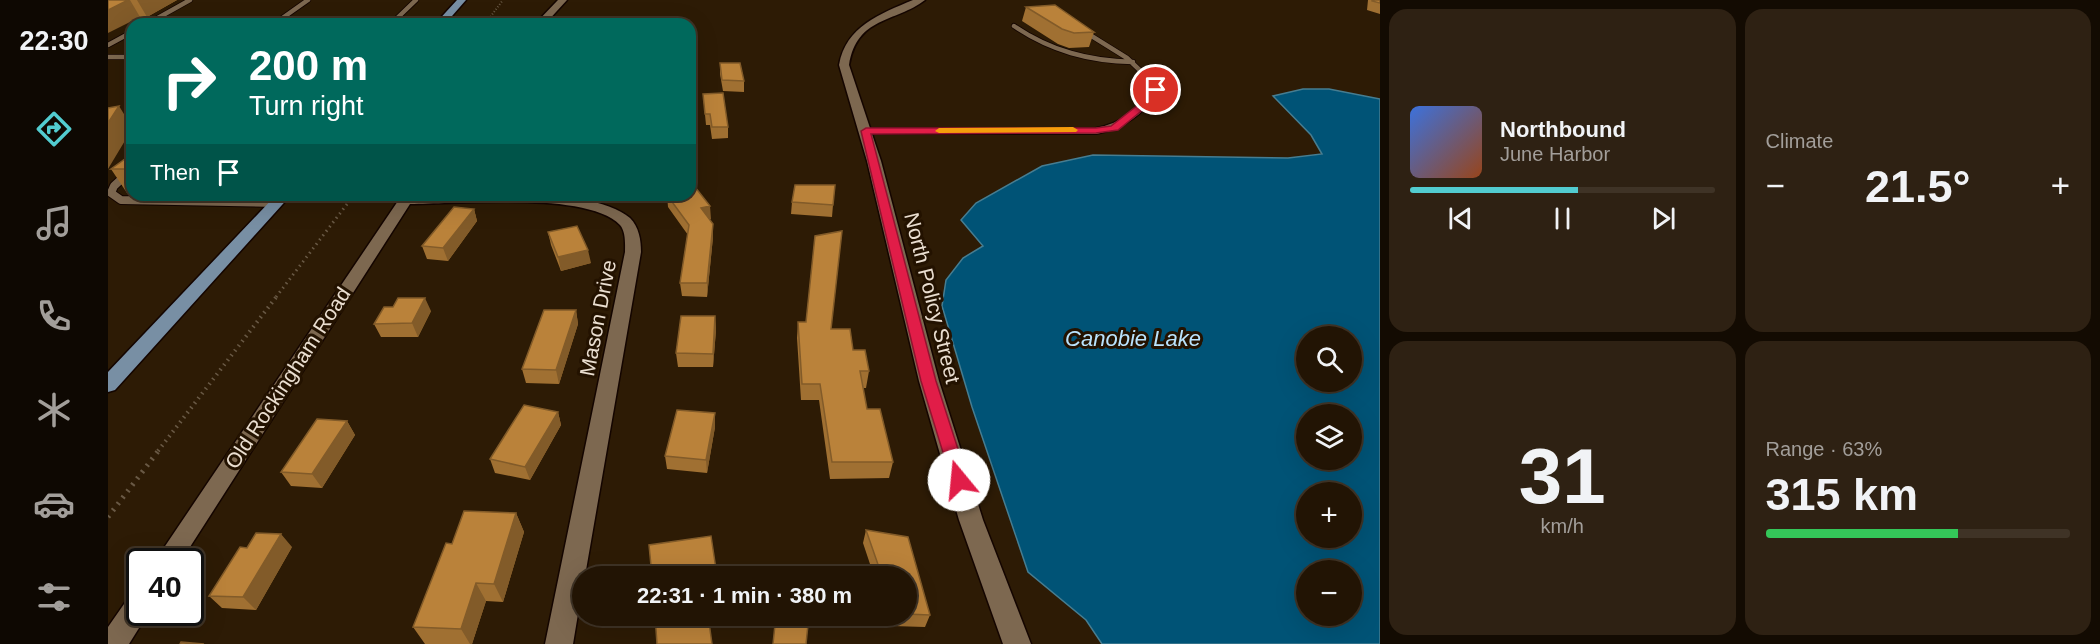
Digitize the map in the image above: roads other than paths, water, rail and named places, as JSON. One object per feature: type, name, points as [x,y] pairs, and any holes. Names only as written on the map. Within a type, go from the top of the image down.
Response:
[{"type":"main road","points":[[446,18],[462,0]]},
{"type":"main road","points":[[108,385],[279,201]]},
{"type":"street","points":[[546,18],[562,0]]},
{"type":"street","name":"North Policy Street","points":[[921,0],[862,30],[851,40],[845,49],[845,74],[866,131],[929,381],[971,519],[1017,644]]},
{"type":"street","name":"Old Rockingham Road","points":[[176,548],[404,201]]},
{"type":"street","name":"Mason Drive","points":[[560,644],[633,252],[631,230],[612,212],[583,203],[563,201]]},
{"type":"street","points":[[112,644],[126,624]]},
{"type":"lane","points":[[158,18],[190,0]]},
{"type":"lane","points":[[282,18],[308,0]]},
{"type":"lane","points":[[396,18],[416,0]]},
{"type":"lane","points":[[1014,26],[1031,39],[1074,56],[1106,62],[1133,62]]},
{"type":"lane","points":[[108,45],[126,35]]},
{"type":"lane","points":[[866,131],[1096,131],[1114,128],[1152,98],[1156,90],[1149,77],[1125,54],[1090,35]]},
{"type":"lane","points":[[108,57],[126,57]]},
{"type":"lane","points":[[126,175],[114,186],[111,193],[114,197],[126,200]]},
{"type":"water","name":"Canobie Lake","points":[[1303,89],[1329,89],[1380,99],[1380,644],[1102,644],[1086,620],[1028,572],[972,407],[942,306],[946,280],[963,258],[983,246],[961,220],[976,203],[1042,166],[1093,155],[1288,158],[1322,154],[1311,135],[1273,96]]}]
